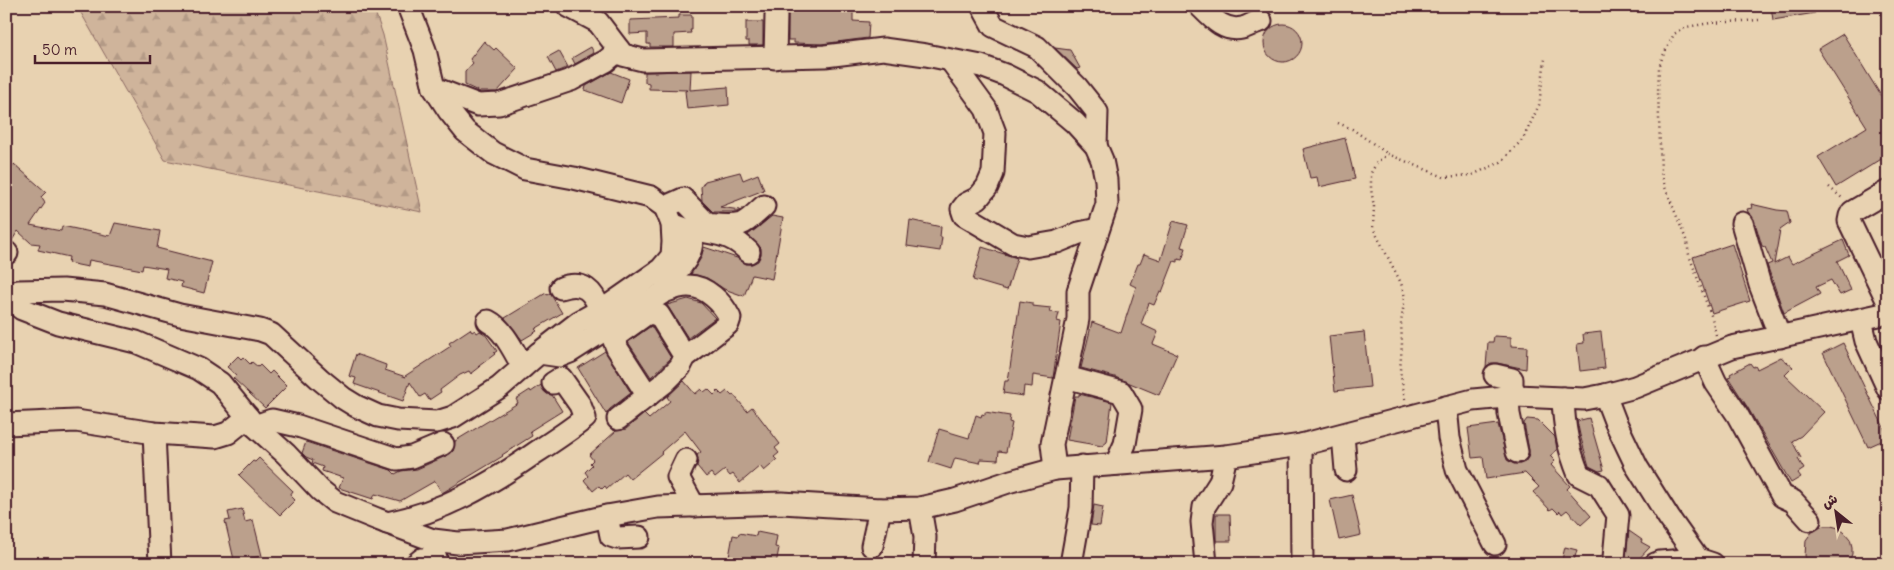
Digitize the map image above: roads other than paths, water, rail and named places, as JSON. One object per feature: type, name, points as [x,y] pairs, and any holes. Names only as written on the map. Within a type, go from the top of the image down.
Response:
[{"type":"street","points":[[408,6],[425,50],[434,88],[465,131],[493,153],[525,169],[574,178],[650,196],[693,240],[682,267],[672,275],[618,306],[589,327],[579,322]]},
{"type":"street","points":[[568,6],[595,14],[623,55],[643,60],[825,56],[883,48],[980,66],[1005,75],[1037,91],[1075,123],[1096,146],[1102,160],[1107,204],[1078,291],[1078,319],[1052,444],[1055,469]]},
{"type":"street","points":[[982,6],[993,26],[1037,46],[1077,87],[1097,112],[1096,146]]},
{"type":"street","points":[[1200,6],[1215,21],[1230,29],[1243,28],[1261,21]]},
{"type":"street","points":[[775,58],[776,15]]},
{"type":"street","points":[[434,88],[478,105],[499,104],[571,80],[606,61],[619,50]]},
{"type":"street","points":[[951,60],[986,109],[995,133],[993,173],[987,187],[978,198],[966,204],[962,209],[964,214],[1013,244],[1028,247],[1057,242],[1079,233],[1098,229]]},
{"type":"street","points":[[1888,191],[1852,212],[1849,221],[1888,302]]},
{"type":"street","points":[[6,295],[18,291],[63,290],[105,294],[180,315],[260,330],[271,334],[281,342],[343,398],[378,416],[398,420],[437,422],[452,417],[500,387],[579,322],[600,311],[661,270],[672,256],[676,221],[684,199],[707,224],[740,224],[764,206]]},
{"type":"street","points":[[676,221],[727,236],[749,252]]},
{"type":"street","points":[[1742,223],[1760,286],[1780,337]]},
{"type":"street","points":[[561,288],[569,285],[587,288],[595,297],[600,311]]},
{"type":"street","points":[[488,320],[494,324],[505,338],[531,360],[560,356],[570,352],[664,292],[690,286],[702,290],[724,305],[730,318],[728,324],[685,357],[680,368],[618,419]]},
{"type":"street","points":[[6,295],[22,308],[58,323],[136,342],[199,369],[220,383],[251,421],[320,490],[336,502],[387,523],[431,556],[458,543],[508,540],[608,516],[658,507],[782,503],[880,509],[920,508],[955,500],[1011,481],[1055,469],[1226,456],[1301,445],[1473,400],[1512,397],[1584,398],[1605,395],[1635,387],[1732,347],[1888,313]]},
{"type":"street","points":[[648,396],[617,348],[614,338],[648,313],[660,315],[685,357]]},
{"type":"street","points":[[1861,320],[1866,341],[1888,389]]},
{"type":"street","points":[[1712,354],[1716,383],[1737,414],[1782,496],[1793,501],[1810,520]]},
{"type":"street","points":[[1495,375],[1512,379],[1512,397],[1508,414],[1517,452]]},
{"type":"street","points":[[1066,377],[1121,392],[1131,409],[1124,444],[1116,464]]},
{"type":"street","points":[[387,523],[409,519],[463,498],[506,474],[585,418],[580,405],[560,378],[553,383]]},
{"type":"street","points":[[1605,395],[1637,468],[1669,518],[1705,561]]},
{"type":"street","points":[[1562,398],[1564,428],[1571,455],[1579,474],[1598,485],[1618,515],[1614,558]]},
{"type":"street","points":[[1446,407],[1449,438],[1457,470],[1495,544]]},
{"type":"street","points":[[6,424],[76,421],[154,433],[215,437],[228,433],[251,421],[272,420],[298,426],[397,459],[412,457],[443,444]]},
{"type":"street","points":[[154,433],[160,564]]},
{"type":"street","points":[[1343,435],[1346,470]]},
{"type":"street","points":[[1301,445],[1302,564]]},
{"type":"street","points":[[1206,564],[1202,522],[1204,507],[1220,482],[1226,456]]},
{"type":"street","points":[[686,460],[678,477],[694,506]]},
{"type":"street","points":[[1071,564],[1081,508],[1082,466]]},
{"type":"street","points":[[920,508],[926,537],[924,564]]},
{"type":"street","points":[[872,546],[880,509]]},
{"type":"street","points":[[608,516],[611,536],[617,538],[639,537]]},
{"type":"street","points":[[1655,564],[1660,562],[1705,561]]}]
